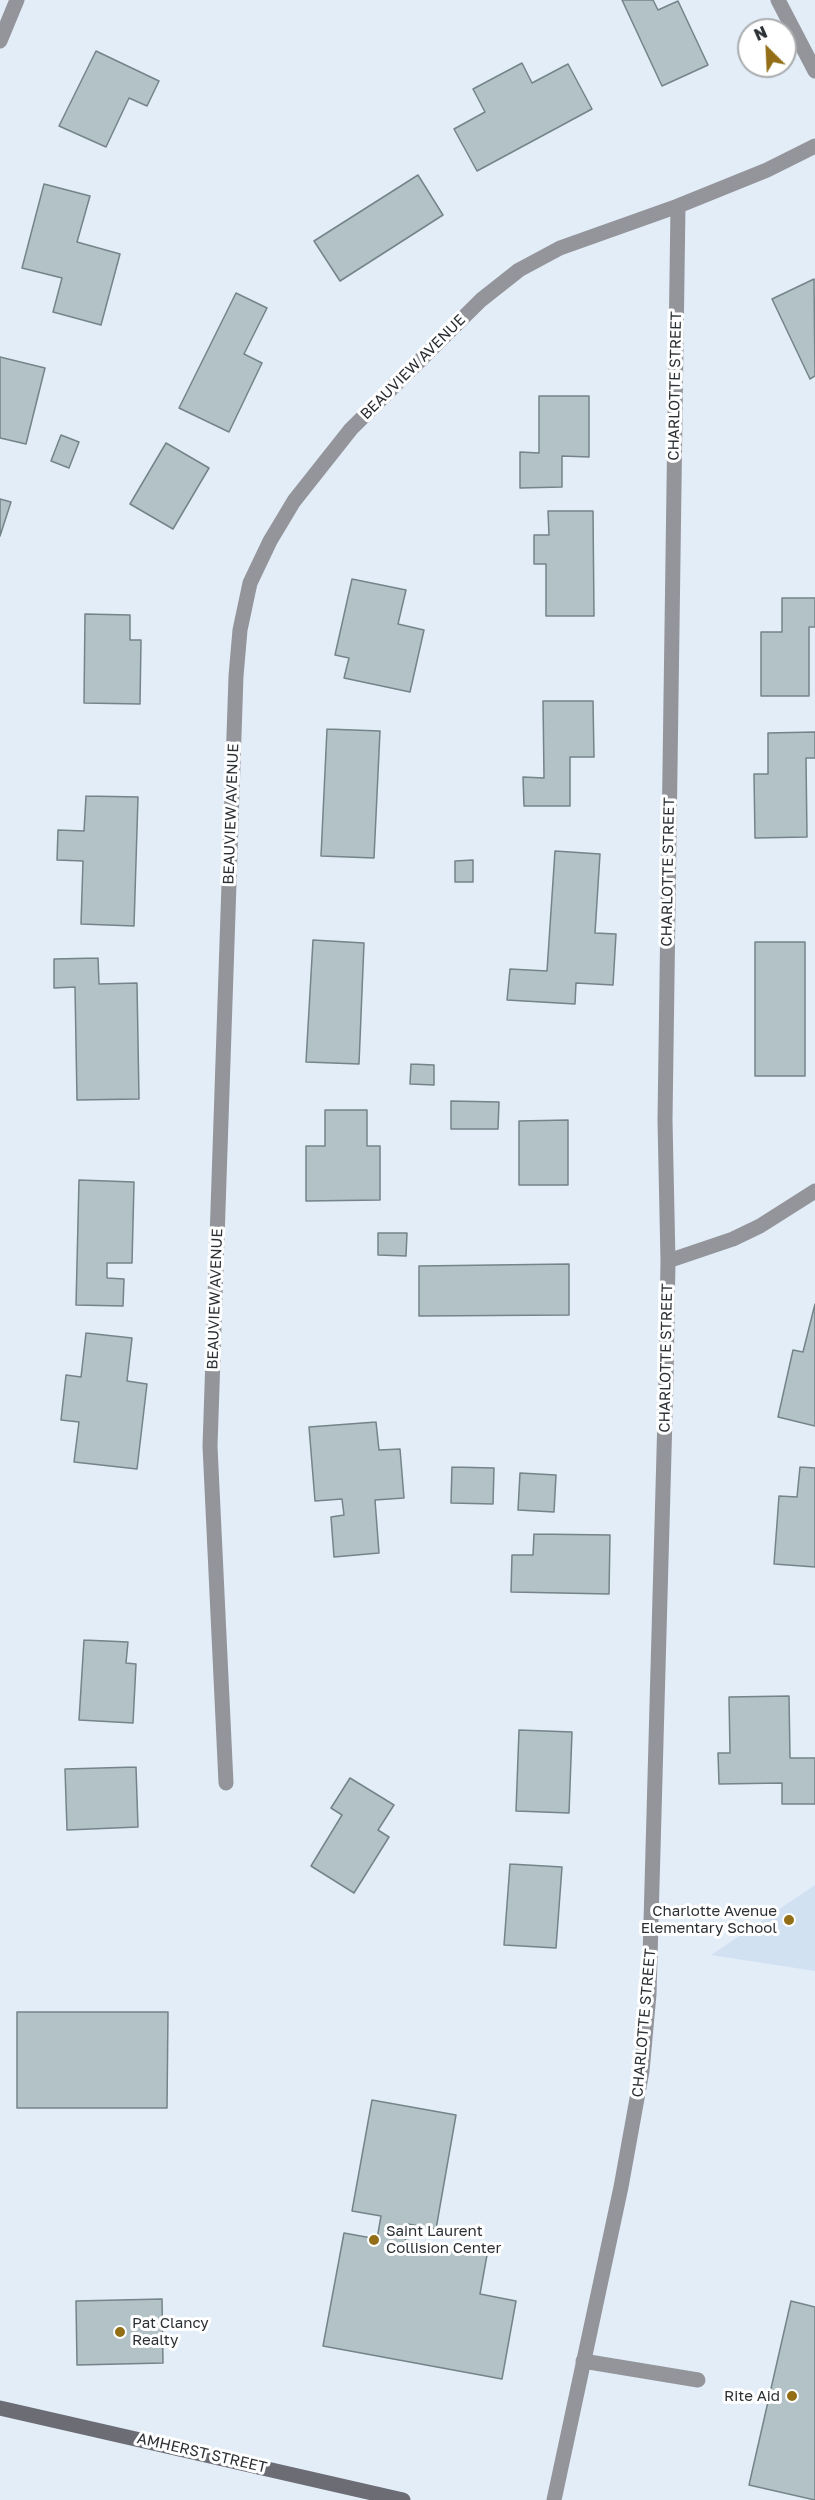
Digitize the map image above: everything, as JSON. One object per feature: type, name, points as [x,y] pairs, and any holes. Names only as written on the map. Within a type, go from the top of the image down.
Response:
[{"type":"main road","name":"AMHERST STREET","points":[[1,2412],[403,2500]]},
{"type":"street","points":[[0,42],[17,0]]},
{"type":"street","points":[[778,0],[815,71]]},
{"type":"street","name":"BEAUVIEW AVENUE","points":[[226,1783],[210,1446],[236,676],[240,630],[250,583],[270,541],[294,501],[351,429],[480,300],[519,270],[560,248],[678,206],[767,170],[815,146]]},
{"type":"street","name":"CHARLOTTE STREET","points":[[554,2500],[621,2187],[640,2083],[649,1994],[668,1261],[665,1120],[678,206]]},
{"type":"street","points":[[668,1261],[733,1239],[760,1226],[815,1191]]},
{"type":"street","points":[[583,2361],[698,2380]]},
{"type":"shaded area","name":"Charlotte Avenue Elementary School","points":[[815,1885],[815,1971],[711,1955]]},
{"type":"building","points":[[622,0],[653,0],[658,10],[678,1],[708,65],[662,86]]},
{"type":"building","points":[[96,51],[159,81],[147,106],[129,98],[106,147],[59,126]]},
{"type":"building","points":[[522,63],[532,83],[568,64],[592,109],[477,171],[454,129],[485,112],[473,89]]},
{"type":"building","points":[[418,175],[443,215],[340,281],[314,241]]},
{"type":"building","points":[[44,184],[90,196],[77,242],[120,254],[101,325],[53,312],[62,278],[22,268]]},
{"type":"building","points":[[814,279],[815,376],[810,379],[772,299]]},
{"type":"building","points":[[236,293],[267,308],[244,354],[262,363],[229,432],[179,408]]},
{"type":"building","points":[[0,357],[45,368],[26,444],[0,438]]},
{"type":"building","points":[[539,396],[589,396],[589,457],[562,456],[562,487],[520,488],[520,452],[539,453]]},
{"type":"building","points":[[61,435],[79,442],[69,468],[51,461]]},
{"type":"building","points":[[166,443],[209,468],[173,529],[130,504]]},
{"type":"building","points":[[0,499],[11,502],[0,536]]},
{"type":"building","points":[[548,511],[593,511],[594,616],[546,616],[546,564],[534,564],[534,535],[549,535]]},
{"type":"building","points":[[352,579],[406,590],[398,624],[424,630],[410,692],[344,678],[349,658],[335,655]]},
{"type":"building","points":[[782,598],[815,598],[815,627],[809,627],[809,696],[761,696],[761,632],[782,632]]},
{"type":"building","points":[[85,614],[130,615],[130,640],[141,640],[140,704],[84,703]]},
{"type":"building","points":[[543,701],[593,701],[594,757],[570,757],[570,806],[524,806],[523,777],[544,778]]},
{"type":"building","points":[[327,729],[380,731],[374,858],[321,856]]},
{"type":"building","points":[[815,732],[815,758],[806,758],[807,837],[755,838],[754,774],[768,774],[768,733]]},
{"type":"building","points":[[86,796],[138,797],[134,926],[81,924],[83,861],[57,860],[58,830],[84,831]]},
{"type":"building","points":[[555,851],[600,854],[595,933],[616,934],[613,985],[576,983],[575,1004],[507,1000],[510,969],[547,971]]},
{"type":"building","points":[[473,860],[473,882],[455,882],[455,861]]},
{"type":"building","points":[[313,940],[364,943],[359,1064],[306,1062]]},
{"type":"building","points":[[755,942],[805,942],[805,1076],[755,1076]]},
{"type":"building","points":[[98,958],[99,984],[137,983],[139,1099],[77,1100],[75,987],[54,988],[54,959]]},
{"type":"building","points":[[411,1064],[434,1065],[434,1085],[410,1084]]},
{"type":"building","points":[[451,1101],[499,1102],[498,1129],[451,1129]]},
{"type":"building","points":[[325,1110],[367,1110],[367,1146],[380,1146],[380,1200],[306,1201],[306,1146],[325,1146]]},
{"type":"building","points":[[568,1120],[568,1185],[519,1185],[519,1121]]},
{"type":"building","points":[[79,1180],[134,1182],[132,1263],[107,1263],[107,1278],[124,1279],[123,1306],[76,1305]]},
{"type":"building","points":[[378,1233],[407,1233],[406,1256],[378,1255]]},
{"type":"building","points":[[569,1264],[569,1315],[419,1316],[419,1266]]},
{"type":"building","points":[[815,1304],[815,1426],[778,1417],[793,1350],[803,1352]]},
{"type":"building","points":[[86,1333],[132,1338],[127,1381],[147,1384],[137,1469],[74,1462],[79,1422],[61,1420],[66,1375],[81,1377]]},
{"type":"building","points":[[376,1422],[379,1450],[400,1449],[404,1498],[375,1500],[379,1553],[334,1557],[331,1517],[344,1515],[342,1499],[315,1501],[309,1427]]},
{"type":"building","points":[[452,1467],[494,1468],[493,1504],[451,1503]]},
{"type":"building","points":[[800,1467],[815,1468],[815,1567],[774,1564],[779,1496],[797,1497]]},
{"type":"building","points":[[520,1473],[556,1475],[554,1512],[518,1510]]},
{"type":"building","points":[[534,1534],[610,1535],[609,1594],[511,1592],[512,1555],[533,1555]]},
{"type":"building","points":[[84,1640],[128,1642],[126,1663],[136,1664],[133,1723],[79,1720]]},
{"type":"building","points":[[789,1696],[790,1758],[815,1758],[815,1804],[782,1804],[782,1783],[719,1784],[718,1753],[730,1753],[729,1697]]},
{"type":"building","points":[[519,1730],[572,1732],[569,1813],[516,1811]]},
{"type":"building","points":[[136,1767],[138,1827],[67,1830],[65,1769]]},
{"type":"building","points":[[350,1778],[394,1805],[378,1830],[389,1837],[354,1893],[311,1866],[342,1815],[331,1808]]},
{"type":"building","points":[[510,1864],[562,1867],[556,1948],[504,1945]]},
{"type":"building","points":[[17,2012],[168,2012],[167,2108],[17,2108]]},
{"type":"building","name":"Saint Laurent Collision Center","points":[[372,2100],[456,2115],[436,2229],[408,2224],[405,2240],[487,2255],[480,2294],[516,2301],[502,2379],[323,2346],[344,2233],[377,2239],[381,2216],[352,2211]]},
{"type":"building","name":"Pat Clancy Realty","points":[[162,2299],[163,2363],[77,2365],[76,2301]]},
{"type":"building","name":"Rite Aid","points":[[791,2301],[815,2307],[815,2500],[749,2485]]},
{"type":"place","name":"Charlotte Avenue Elementary School","points":[[789,1920]]},
{"type":"place","name":"Saint Laurent Collision Center","points":[[374,2240]]},
{"type":"place","name":"Pat Clancy Realty","points":[[120,2332]]},
{"type":"place","name":"Rite Aid","points":[[792,2396]]}]
